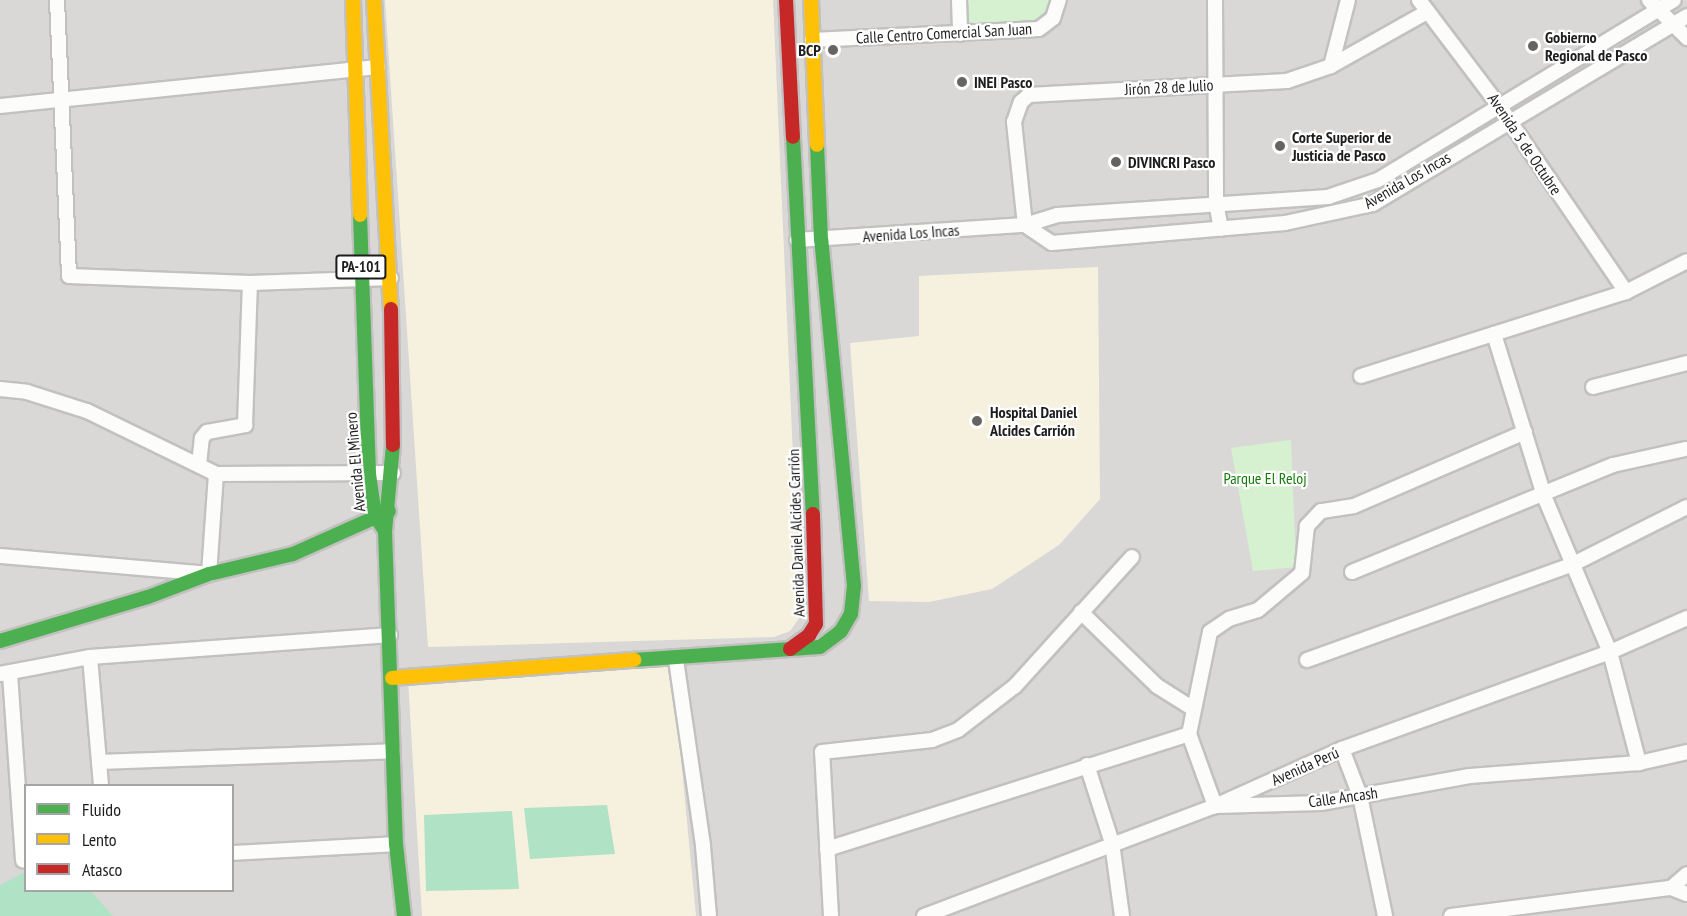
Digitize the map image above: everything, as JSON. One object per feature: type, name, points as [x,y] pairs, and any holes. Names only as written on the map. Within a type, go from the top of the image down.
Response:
[{"type":"street","points":[[57,0],[69,276],[250,283],[391,278]]},
{"type":"street","name":"Avenida El Minero","points":[[353,0],[369,474],[385,531],[390,635]]},
{"type":"street","name":"Avenida El Minero","points":[[374,0],[391,278],[393,473],[382,514]]},
{"type":"street","name":"Avenida Daniel Alcides Carrión","points":[[786,0],[818,611],[816,624],[809,636],[790,649]]},
{"type":"street","points":[[392,678],[675,660],[820,648],[841,631],[851,614],[854,586],[821,240],[812,0]]},
{"type":"street","points":[[958,0],[960,34]]},
{"type":"street","name":"Calle Centro Comercial San Juan","points":[[812,40],[960,34],[1039,28],[1053,18],[1059,0]]},
{"type":"street","points":[[1215,0],[1218,84],[1216,203],[1221,229]]},
{"type":"street","points":[[1331,66],[1348,0]]},
{"type":"street","points":[[1648,0],[1687,38]]},
{"type":"street","name":"Avenida Los Incas","points":[[797,240],[1025,225],[1056,215],[1328,197],[1378,180],[1659,12],[1674,0]]},
{"type":"street","name":"Jirón 28 de Julio","points":[[1025,225],[1014,122],[1021,102],[1029,96],[1287,81],[1331,66],[1423,6]]},
{"type":"street","name":"Avenida 5 de Octubre","points":[[1423,6],[1500,106],[1626,292]]},
{"type":"street","name":"Avenida Los Incas","points":[[1025,225],[1052,243],[1221,229],[1339,214],[1373,204],[1508,120],[1675,26],[1687,16]]},
{"type":"street","points":[[0,106],[62,97],[378,67]]},
{"type":"street","points":[[793,149],[817,149]]},
{"type":"street","points":[[1408,161],[1417,176]]},
{"type":"street","points":[[1361,376],[1626,292],[1687,261]]},
{"type":"street","points":[[199,465],[202,438],[207,432],[245,425],[250,283]]},
{"type":"street","points":[[1494,334],[1544,496],[1610,652],[1640,763]]},
{"type":"street","points":[[1593,387],[1687,363]]},
{"type":"street","points":[[0,389],[27,392],[87,411],[216,474],[393,473]]},
{"type":"street","points":[[1215,806],[1189,734],[1192,708],[1210,632],[1229,619],[1258,610],[1302,573],[1307,526],[1321,511],[1354,506],[1525,432]]},
{"type":"street","points":[[1352,572],[1544,496],[1612,465],[1686,449]]},
{"type":"street","points":[[209,574],[216,474]]},
{"type":"street","points":[[1307,660],[1572,564],[1687,507]]},
{"type":"street","points":[[0,641],[148,597],[209,574],[293,554],[334,539],[382,514]]},
{"type":"street","points":[[0,556],[209,574]]},
{"type":"street","points":[[831,916],[822,752],[932,740],[958,730],[1015,686],[1132,557]]},
{"type":"street","points":[[1081,612],[1157,686],[1192,708]]},
{"type":"street","name":"Avenida Perú","points":[[924,916],[1112,843],[1215,806],[1342,749],[1610,652],[1687,618]]},
{"type":"street","points":[[0,632],[35,630]]},
{"type":"street","points":[[23,861],[5,674],[90,657],[390,635]]},
{"type":"street","name":"PA-101","points":[[390,635],[396,844],[404,916]]},
{"type":"street","points":[[90,657],[101,784]]},
{"type":"street","points":[[675,660],[703,846],[709,916]]},
{"type":"street","points":[[827,849],[1189,734]]},
{"type":"street","points":[[1342,749],[1360,796],[1385,916]]},
{"type":"street","points":[[99,762],[393,751]]},
{"type":"street","name":"Calle Ancash","points":[[1215,806],[1321,803],[1470,776],[1640,763],[1686,756]]},
{"type":"street","points":[[1087,765],[1112,843],[1122,916]]},
{"type":"street","points":[[234,853],[396,844]]},
{"type":"street","points":[[1671,888],[1687,874]]},
{"type":"street","points":[[1451,916],[1671,888],[1687,894]]},
{"type":"shaded area","points":[[0,0],[1687,0],[1687,916],[0,916]]},
{"type":"shaded area","points":[[385,0],[773,0],[800,617],[790,631],[774,637],[428,647]]},
{"type":"shaded area","name":"Hospital Daniel Alcides Carrión","points":[[1098,267],[1100,499],[1059,545],[992,589],[929,602],[869,601],[850,343],[919,336],[919,276]]},
{"type":"shaded area","points":[[672,664],[696,916],[422,916],[408,679]]},
{"type":"green space","points":[[967,0],[1054,0],[1051,14],[1041,21],[986,28],[968,21]]},
{"type":"green space","name":"Parque El Reloj","points":[[1291,440],[1296,567],[1253,571],[1231,448]]},
{"type":"green space","points":[[607,805],[615,854],[530,859],[524,808]]},
{"type":"green space","points":[[512,811],[519,889],[426,891],[424,815]]},
{"type":"green space","points":[[24,873],[24,892],[92,892],[113,916],[0,916],[0,885]]},
{"type":"traffic: fast","points":[[793,137],[813,514]]},
{"type":"traffic: fast","points":[[634,660],[820,647],[841,631],[851,614],[854,586],[821,240],[817,145]]},
{"type":"traffic: fast","points":[[360,215],[369,474],[375,516],[385,531]]},
{"type":"traffic: fast","points":[[393,445],[385,531],[396,844],[404,916]]},
{"type":"traffic: fast","points":[[0,641],[148,597],[209,574],[293,554],[389,511]]},
{"type":"traffic: slow","points":[[353,0],[360,215]]},
{"type":"traffic: slow","points":[[374,0],[391,309]]},
{"type":"traffic: slow","points":[[811,0],[817,145]]},
{"type":"traffic: slow","points":[[392,678],[634,660]]},
{"type":"traffic: jam","points":[[786,0],[793,137]]},
{"type":"traffic: jam","points":[[391,309],[393,445]]},
{"type":"traffic: jam","points":[[790,649],[809,635],[816,624],[813,514]]},
{"type":"place","name":"Gobierno Regional de Pasco","points":[[1533,46]]},
{"type":"place","name":"BCP","points":[[833,50]]},
{"type":"place","name":"INEI Pasco","points":[[962,82]]},
{"type":"place","name":"Corte Superior de Justicia de Pasco","points":[[1280,146]]},
{"type":"place","name":"DIVINCRI Pasco","points":[[1116,162]]},
{"type":"place","name":"Hospital Daniel Alcides Carrión","points":[[977,421]]}]
